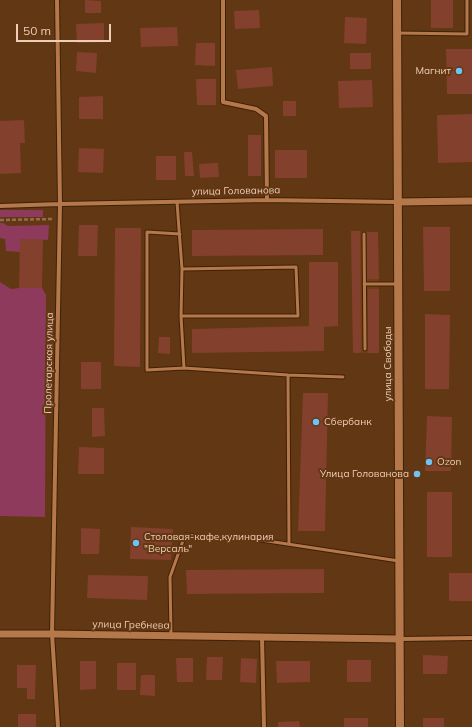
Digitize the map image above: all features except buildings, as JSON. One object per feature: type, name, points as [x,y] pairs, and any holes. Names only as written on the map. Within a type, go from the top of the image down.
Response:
[{"type":"main road","name":"улица Свободы","points":[[397,0],[400,727]]},
{"type":"street","name":"Пролетарская улица","points":[[57,0],[60,204],[52,634],[58,727]]},
{"type":"street","points":[[223,0],[223,102],[256,109],[266,116],[267,200]]},
{"type":"street","name":"улица Голованова","points":[[0,206],[267,200],[398,202],[472,201]]},
{"type":"street","name":"улица Гребнева","points":[[0,634],[399,639],[472,638]]},
{"type":"street","points":[[262,637],[264,727]]},
{"type":"lane","points":[[396,33],[467,34],[466,0]]},
{"type":"lane","points":[[177,202],[182,269],[181,316],[184,368]]},
{"type":"lane","points":[[180,234],[147,232],[147,370],[184,368],[343,377]]},
{"type":"lane","points":[[364,234],[365,349]]},
{"type":"lane","points":[[181,316],[298,316],[296,267],[182,269]]},
{"type":"lane","points":[[364,284],[398,284]]},
{"type":"lane","points":[[288,375],[289,544]]},
{"type":"lane","points":[[171,636],[170,577],[185,535],[261,540],[399,561]]},
{"type":"path","points":[[0,220],[59,218]]},
{"type":"shaded area","points":[[0,210],[43,210],[43,217],[0,217]]},
{"type":"shaded area","points":[[0,223],[8,226],[49,225],[48,240],[20,239],[20,252],[6,251],[5,239],[0,238]]},
{"type":"shaded area","points":[[351,231],[378,232],[379,353],[353,353]]},
{"type":"shaded area","points":[[0,282],[11,289],[42,288],[46,295],[45,517],[0,516]]},
{"type":"place","name":"Магнит","points":[[459,71]]},
{"type":"place","name":"Сбербанк","points":[[316,422]]},
{"type":"place","name":"Ozon","points":[[429,462]]},
{"type":"place","name":"Улица Голованова","points":[[417,474]]},
{"type":"place","name":"Столовая-кафе,кулинария \"Версаль\"","points":[[136,543]]}]
